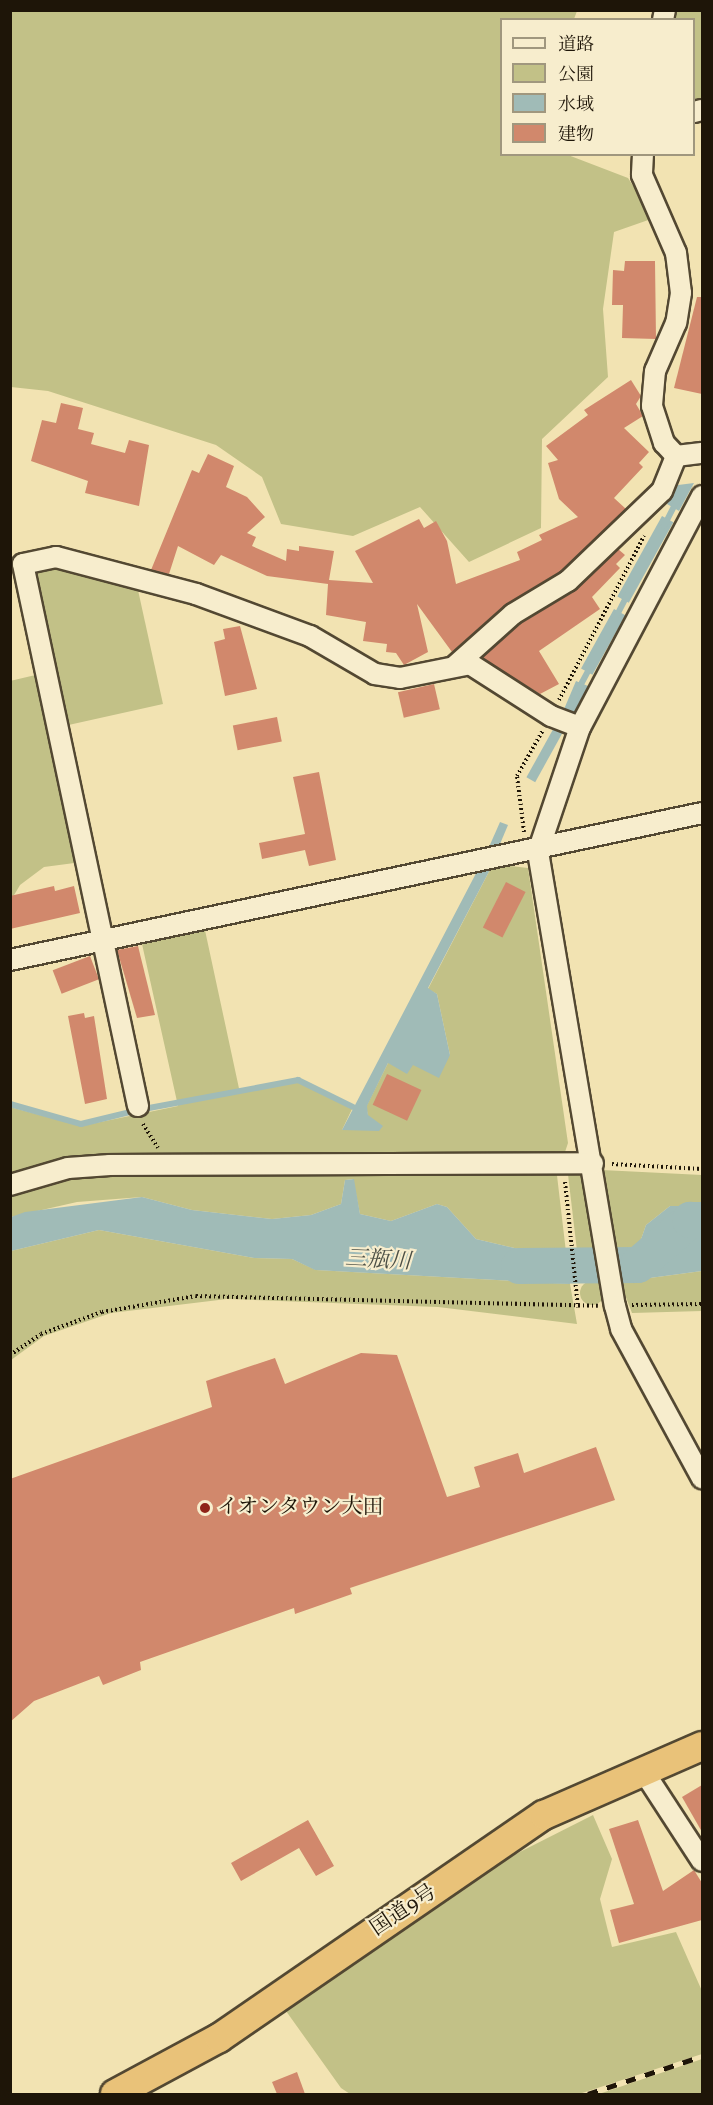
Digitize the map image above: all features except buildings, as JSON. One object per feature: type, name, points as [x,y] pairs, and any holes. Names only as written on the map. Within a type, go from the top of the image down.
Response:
[{"type":"highway","name":"国道9号","points":[[115,2094],[219,2038],[544,1815],[702,1746]]},
{"type":"street","points":[[643,156],[642,175],[676,253],[681,293],[676,323],[655,371],[652,406],[664,443],[676,456]]},
{"type":"street","points":[[676,456],[702,453]]},
{"type":"street","points":[[456,665],[467,650],[513,614],[568,581],[662,491],[676,456]]},
{"type":"street","points":[[702,496],[564,721],[532,850],[593,1163],[614,1302],[636,1358],[702,1478]]},
{"type":"street","points":[[138,1106],[105,938],[23,564],[56,557],[196,594],[310,636],[375,674],[400,678],[470,664],[564,721]]},
{"type":"street","points":[[10,960],[702,813]]},
{"type":"street","points":[[10,1185],[69,1168],[168,1163],[593,1163]]},
{"type":"street","points":[[645,1772],[702,1861]]},
{"type":"path","points":[[532,850],[517,776],[564,721],[576,671],[613,602],[649,524]]},
{"type":"path","points":[[138,1106],[143,1125],[168,1163]]},
{"type":"path","points":[[562,1162],[578,1306]]},
{"type":"path","points":[[593,1163],[702,1169]]},
{"type":"path","points":[[10,1355],[41,1334],[92,1315],[195,1296],[448,1298],[578,1306],[614,1302],[702,1304]]},
{"type":"green space","points":[[11,11],[577,11],[574,18],[500,18],[500,156],[571,156],[628,178],[654,218],[614,232],[603,309],[608,377],[542,439],[541,528],[469,562],[420,507],[353,536],[281,524],[262,477],[216,445],[48,391],[11,387]]},
{"type":"green space","points":[[675,11],[702,11],[702,106],[695,108],[695,18],[673,18]]},
{"type":"green space","points":[[49,562],[136,581],[163,704],[64,726],[33,565]]},
{"type":"green space","points":[[44,673],[82,862],[44,867],[20,885],[10,902],[10,681]]},
{"type":"green space","points":[[493,864],[528,868],[568,1143],[563,1158],[158,1157],[11,1180],[10,1107],[81,1126],[178,1106],[140,935],[203,921],[240,1093],[298,1082],[352,1109],[342,1130],[368,1115],[366,1107],[388,1063],[412,1065],[450,1055],[437,994],[428,989]]},
{"type":"green space","points":[[567,1166],[582,1167],[595,1249],[577,1251]]},
{"type":"green space","points":[[556,1167],[566,1252],[532,1252],[476,1239],[447,1207],[437,1204],[391,1221],[360,1214],[353,1179],[345,1180],[341,1204],[311,1215],[272,1219],[192,1210],[142,1197],[77,1202],[11,1217],[11,1192],[99,1172]]},
{"type":"green space","points":[[602,1170],[702,1175],[702,1206],[670,1206],[646,1225],[639,1245],[615,1252]]},
{"type":"green space","points":[[99,1230],[254,1258],[292,1259],[316,1270],[570,1284],[577,1324],[438,1307],[227,1299],[111,1313],[44,1336],[11,1360],[11,1251]]},
{"type":"green space","points":[[702,1271],[702,1311],[632,1313],[620,1282]]},
{"type":"green space","points":[[592,1281],[600,1285],[604,1293],[600,1301],[592,1305],[584,1301],[580,1293],[584,1285]]},
{"type":"green space","points":[[593,1815],[612,1859],[600,1899],[612,1947],[676,1932],[702,1991],[702,2054],[579,2094],[350,2094],[341,2088],[286,2011],[506,1859]]},
{"type":"green space","points":[[702,2059],[702,2094],[599,2094]]},
{"type":"water","points":[[694,483],[679,511],[667,504],[678,485]]},
{"type":"water","points":[[662,516],[673,522],[629,603],[617,596]]},
{"type":"water","points":[[614,609],[625,615],[592,675],[581,668]]},
{"type":"water","points":[[576,681],[588,686],[576,715],[564,710]]},
{"type":"water","points":[[556,724],[565,729],[535,782],[526,777]]},
{"type":"water","points":[[500,822],[508,825],[500,844],[489,847]]},
{"type":"water","points":[[484,858],[493,864],[428,988],[437,994],[450,1055],[439,1078],[413,1065],[407,1074],[388,1063],[367,1106],[368,1115],[383,1126],[379,1131],[342,1130]]},
{"type":"water","points":[[354,1179],[360,1214],[391,1221],[437,1204],[447,1207],[476,1239],[532,1252],[566,1252],[570,1284],[315,1270],[292,1259],[254,1258],[99,1230],[11,1251],[11,1217],[25,1212],[142,1197],[192,1210],[272,1219],[311,1215],[341,1204],[345,1180]]},
{"type":"water","points":[[670,1206],[702,1206],[702,1271],[620,1282],[615,1252],[639,1245],[646,1225]]},
{"type":"water","points":[[595,1249],[600,1283],[580,1283],[577,1251]]},
{"type":"waterway","points":[[664,526],[677,501]]},
{"type":"waterway","points":[[615,619],[628,594]]},
{"type":"waterway","points":[[579,688],[591,665]]},
{"type":"waterway","points":[[149,1108],[298,1080],[353,1107]]},
{"type":"waterway","points":[[10,1104],[81,1124],[130,1112]]},
{"type":"waterway","name":"三瓶川","points":[[519,1266],[638,1265],[690,1220],[702,1220]]},
{"type":"railway","points":[[588,2094],[702,2056]]},
{"type":"place","name":"イオンタウン大田","points":[[205,1508]]}]
